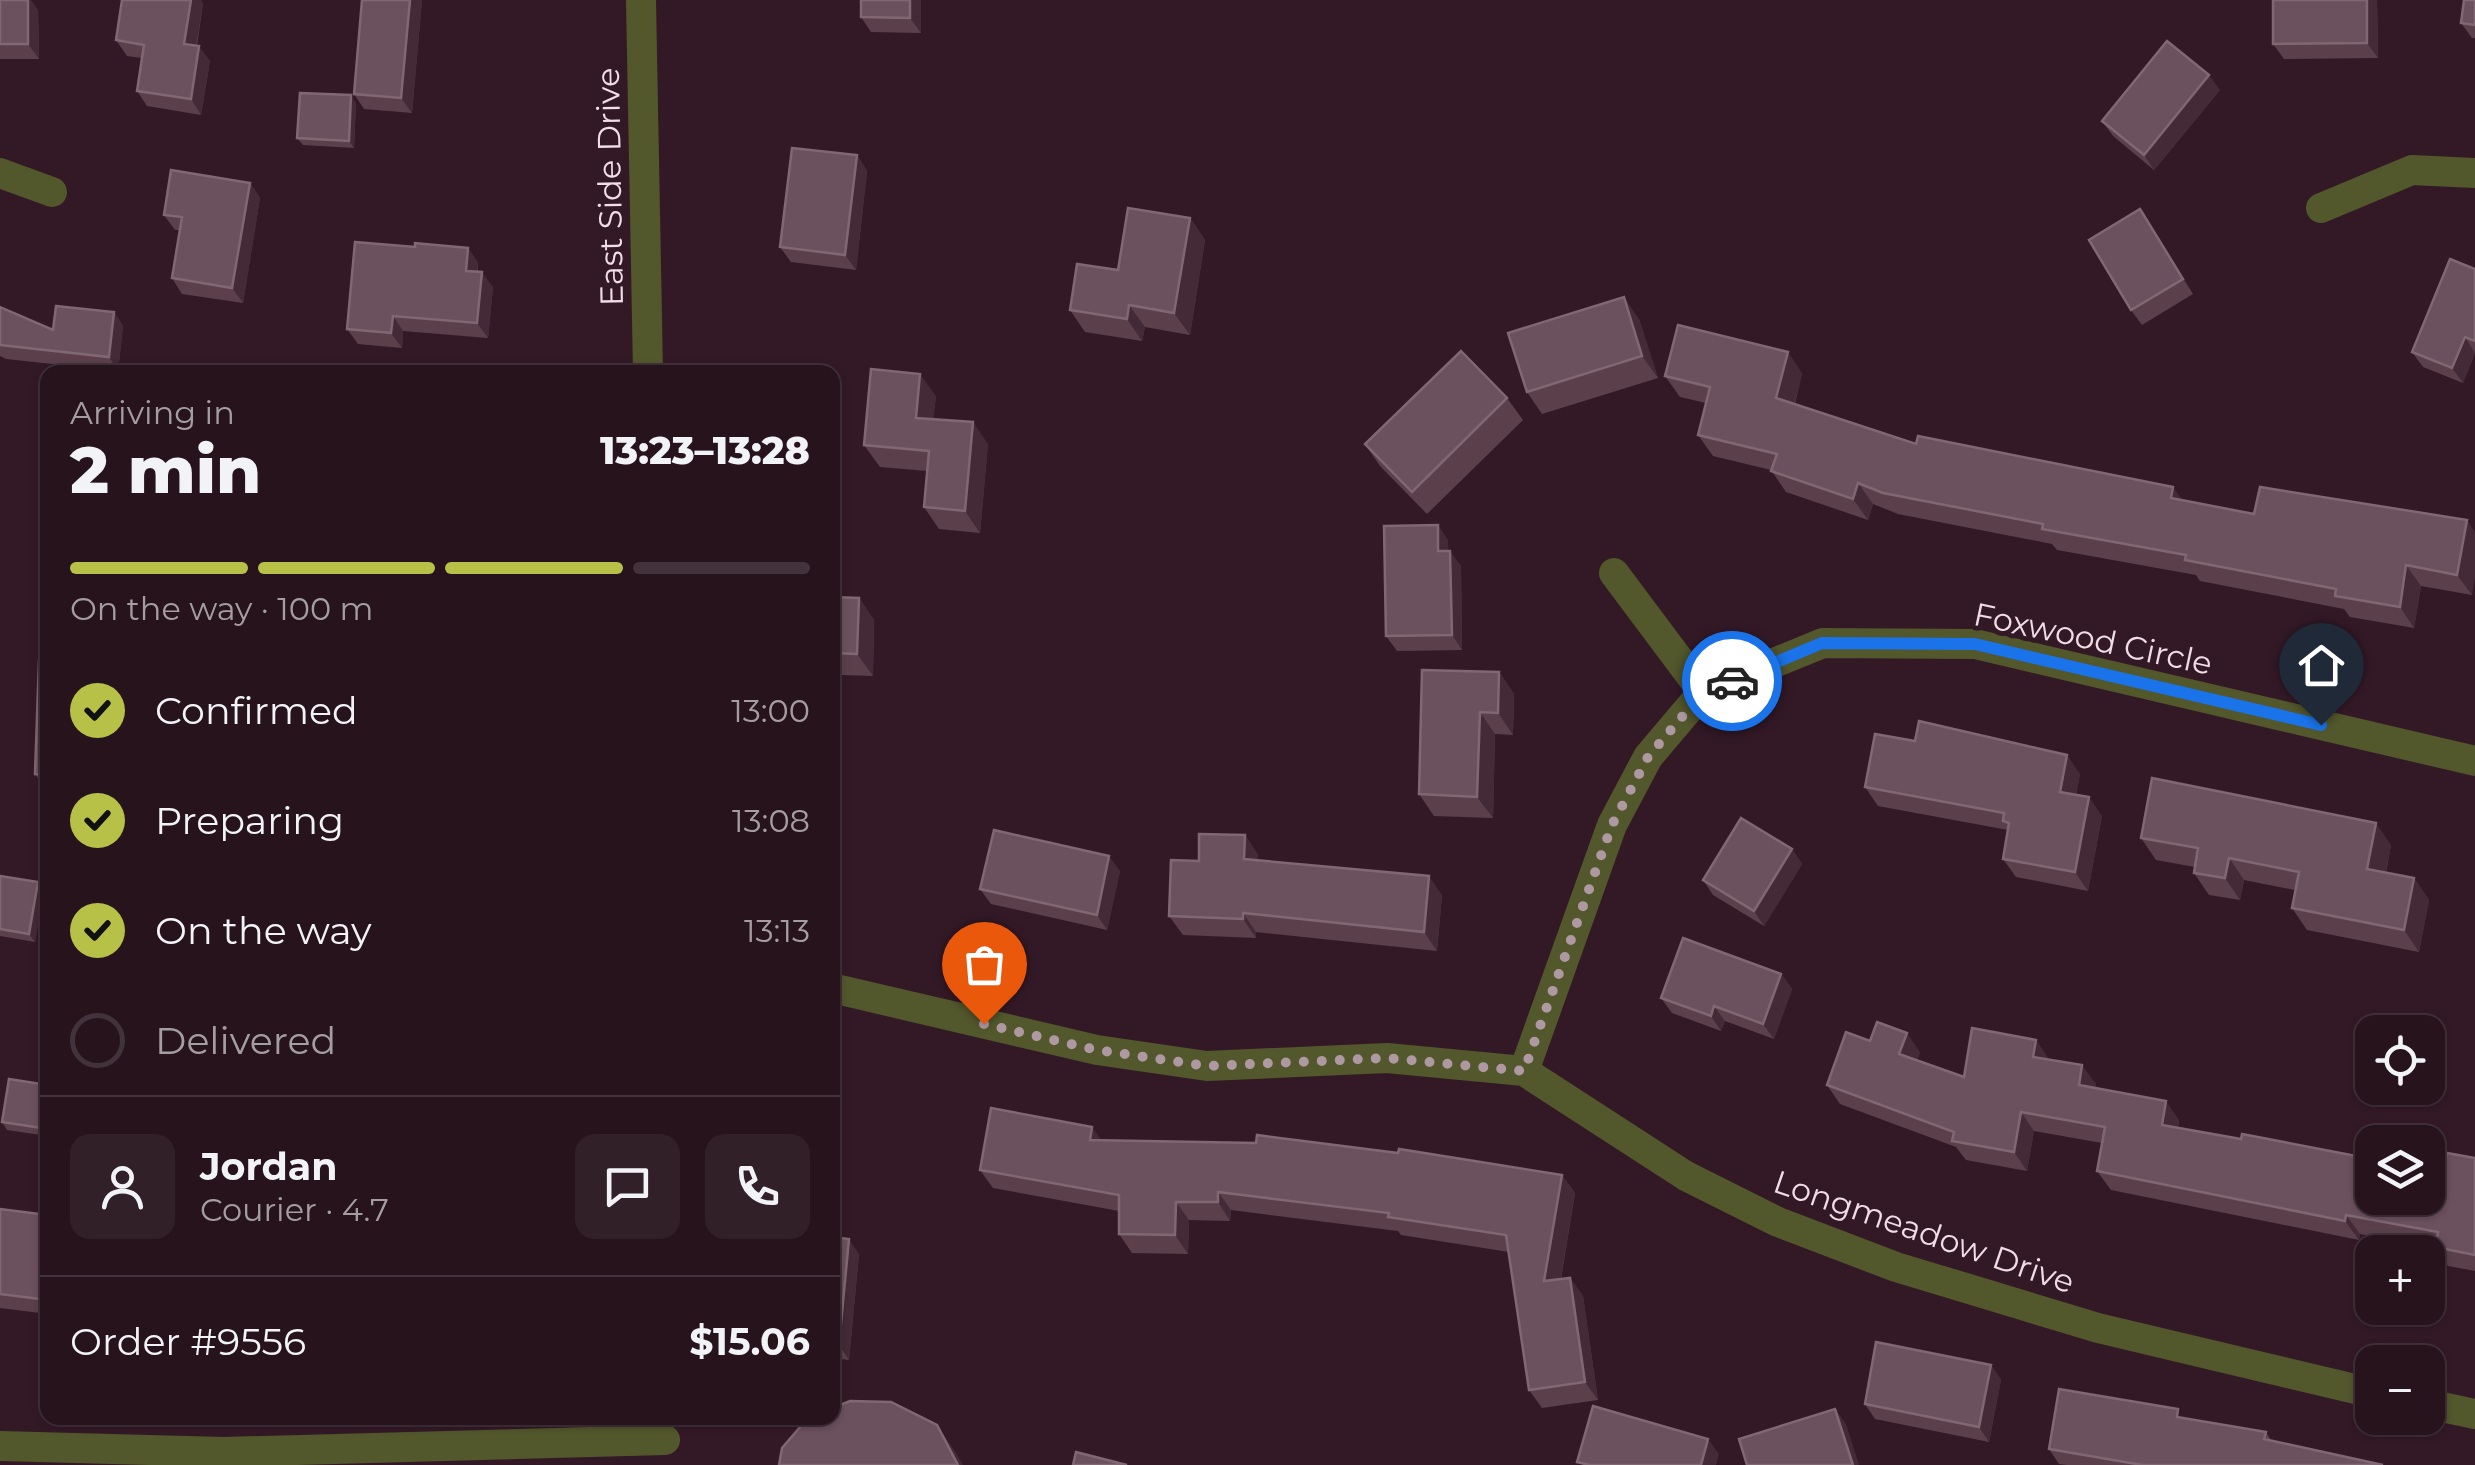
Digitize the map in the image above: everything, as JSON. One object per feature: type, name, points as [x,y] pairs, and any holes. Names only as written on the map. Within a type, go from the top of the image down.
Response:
[{"type":"street","name":"East Side Drive","points":[[641,0],[648,365]]},
{"type":"street","points":[[2321,208],[2412,170],[2475,174]]},
{"type":"street","points":[[0,173],[52,192]]},
{"type":"street","points":[[1614,572],[1703,692]]},
{"type":"street","name":"Foxwood Circle","points":[[1524,1071],[1612,825],[1648,757],[1703,692],[1822,643],[1975,644],[2475,761]]},
{"type":"street","name":"Longmeadow Drive","points":[[840,990],[1097,1050],[1207,1066],[1387,1058],[1524,1071],[1686,1176],[1744,1207],[1812,1235],[1896,1266],[2098,1328],[2355,1389]]},
{"type":"street","points":[[2445,1408],[2475,1414]]},
{"type":"street","points":[[0,1446],[224,1452],[665,1441]]},
{"type":"building","points":[[0,0],[28,0],[28,44],[0,44]]},
{"type":"building","points":[[122,0],[191,0],[184,44],[199,46],[191,99],[137,91],[144,45],[116,40]]},
{"type":"building","points":[[362,0],[410,0],[401,98],[354,94]]},
{"type":"building","points":[[861,0],[910,0],[910,18],[861,17]]},
{"type":"building","points":[[2273,0],[2367,0],[2367,43],[2273,44]]},
{"type":"building","points":[[2464,0],[2475,0],[2475,25],[2461,23]]},
{"type":"building","points":[[2167,41],[2209,75],[2144,155],[2102,121]]},
{"type":"building","points":[[300,93],[351,95],[349,141],[297,138]]},
{"type":"building","points":[[792,148],[857,155],[845,255],[780,247]]},
{"type":"building","points":[[171,170],[250,183],[232,288],[172,278],[182,217],[164,215]]},
{"type":"building","points":[[1128,208],[1190,218],[1174,313],[1129,305],[1127,319],[1070,310],[1077,264],[1118,270]]},
{"type":"building","points":[[2140,209],[2183,279],[2131,310],[2089,240]]},
{"type":"building","points":[[355,242],[468,248],[466,271],[482,272],[477,323],[393,316],[391,333],[347,329]]},
{"type":"building","points":[[2450,259],[2475,269],[2475,341],[2465,337],[2452,368],[2412,352]]},
{"type":"building","points":[[1624,297],[1642,356],[1527,392],[1508,333]]},
{"type":"building","points":[[56,306],[114,312],[109,357],[0,345],[0,307],[53,330]]},
{"type":"building","points":[[1678,325],[1788,352],[1776,398],[1916,444],[1918,436],[2173,487],[2171,498],[2254,514],[2260,487],[2467,520],[2457,575],[2406,565],[2400,607],[2335,596],[2336,589],[2185,560],[2186,555],[2042,529],[2043,524],[1883,493],[1858,483],[1853,499],[1771,471],[1777,454],[1698,435],[1710,387],[1665,376]]},
{"type":"building","points":[[1461,351],[1507,398],[1412,492],[1365,444]]},
{"type":"building","points":[[871,369],[920,374],[916,418],[973,422],[965,511],[924,507],[929,451],[864,445]]},
{"type":"building","points":[[1438,525],[1438,551],[1450,551],[1452,635],[1386,636],[1384,526]]},
{"type":"building","points":[[840,597],[859,598],[857,654],[840,653]]},
{"type":"building","points":[[39,660],[40,660],[40,774],[35,774]]},
{"type":"building","points":[[1422,670],[1499,672],[1498,713],[1480,712],[1477,797],[1419,794]]},
{"type":"building","points":[[1919,721],[2067,755],[2060,792],[2089,797],[2075,872],[2003,859],[2009,823],[2003,821],[2004,813],[1865,787],[1875,734],[1915,741]]},
{"type":"building","points":[[2152,778],[2376,823],[2367,869],[2414,878],[2404,930],[2292,908],[2299,872],[2229,858],[2225,878],[2194,873],[2198,848],[2141,838]]},
{"type":"building","points":[[1741,818],[1792,849],[1754,911],[1703,880]]},
{"type":"building","points":[[994,830],[1109,856],[1097,915],[980,889]]},
{"type":"building","points":[[1199,834],[1245,835],[1244,859],[1429,876],[1424,932],[1243,913],[1243,919],[1169,916],[1171,860],[1199,861]]},
{"type":"building","points":[[0,876],[38,882],[29,934],[0,929]]},
{"type":"building","points":[[1683,938],[1781,974],[1763,1024],[1714,1006],[1711,1016],[1661,998]]},
{"type":"building","points":[[1877,1022],[1907,1033],[1899,1054],[1964,1077],[1972,1028],[2036,1040],[2033,1057],[2082,1065],[2079,1085],[2166,1101],[2162,1125],[2241,1139],[2242,1134],[2355,1156],[2355,1215],[2445,1215],[2447,1153],[2475,1158],[2475,1255],[2445,1249],[2445,1235],[2438,1232],[2346,1215],[2345,1221],[2097,1171],[2105,1127],[2021,1112],[2014,1152],[1952,1141],[1954,1132],[1827,1085],[1846,1032],[1870,1041]]},
{"type":"building","points":[[9,1079],[40,1084],[40,1128],[2,1122]]},
{"type":"building","points":[[991,1108],[1092,1127],[1090,1140],[1256,1143],[1257,1135],[1398,1153],[1399,1149],[1562,1175],[1544,1281],[1570,1278],[1585,1382],[1529,1390],[1506,1235],[1388,1217],[1389,1213],[1218,1192],[1218,1202],[1176,1202],[1175,1235],[1119,1234],[1119,1195],[980,1170]]},
{"type":"building","points":[[0,1209],[40,1214],[40,1299],[0,1294]]},
{"type":"building","points":[[840,1238],[849,1239],[840,1334]]},
{"type":"building","points":[[1876,1342],[1991,1365],[1979,1427],[1865,1404]]},
{"type":"building","points":[[2059,1389],[2178,1409],[2177,1417],[2266,1432],[2264,1439],[2383,1465],[2142,1465],[2049,1449]]},
{"type":"building","points":[[850,1401],[891,1402],[937,1425],[958,1465],[779,1465],[782,1448],[802,1425],[840,1425],[840,1405]]},
{"type":"building","points":[[1593,1406],[1708,1439],[1701,1465],[1577,1462]]},
{"type":"building","points":[[1835,1409],[1853,1465],[1747,1465],[1739,1439]]},
{"type":"building","points":[[1076,1452],[1127,1465],[1073,1465]]},
{"type":"way so far","points":[[984,1024],[1097,1050],[1207,1066],[1387,1058],[1524,1071],[1612,825],[1648,757],[1703,692],[1732,681]]},
{"type":"route","points":[[1732,681],[1822,643],[1975,644],[2321,725]]}]
